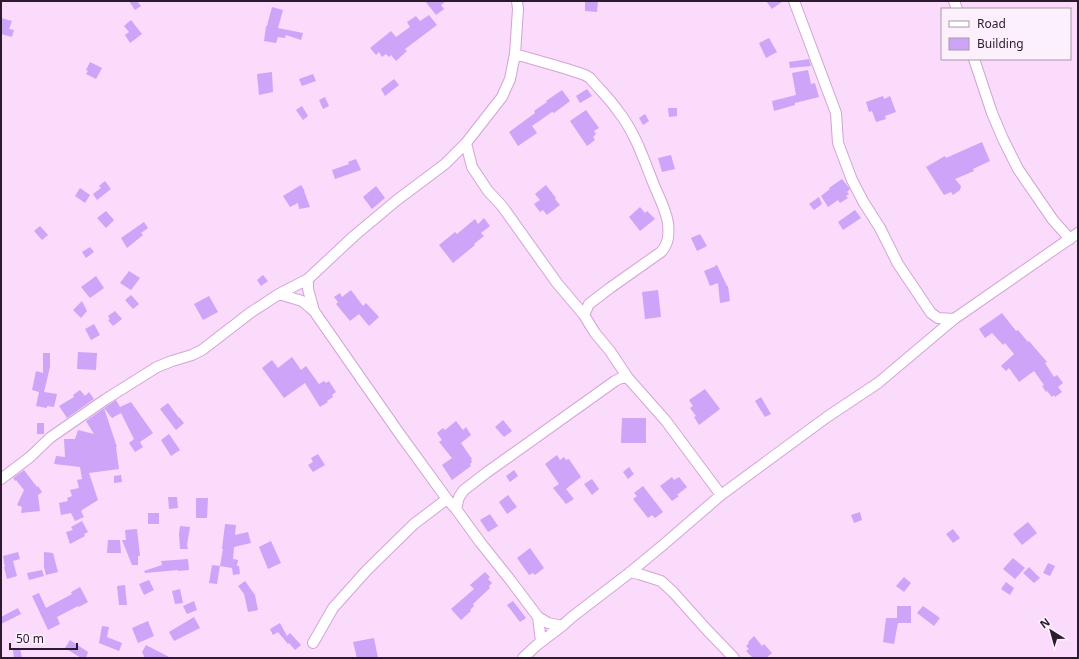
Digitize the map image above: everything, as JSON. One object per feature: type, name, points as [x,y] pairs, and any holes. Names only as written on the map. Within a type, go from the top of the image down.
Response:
[{"type":"street","points":[[1,479],[30,457],[51,438],[106,399],[157,367],[192,355],[207,347],[250,313],[279,294],[308,279],[354,236],[397,200],[445,164],[466,143],[502,97],[510,79],[516,54],[517,1]]},
{"type":"street","points":[[794,1],[836,113],[838,143],[850,174],[864,203],[880,228],[898,264],[931,313],[938,318],[954,319]]},
{"type":"street","points":[[516,54],[567,69],[590,78],[619,111],[631,131],[668,222],[668,240],[661,252],[589,304],[584,315]]},
{"type":"street","points":[[523,658],[572,617],[630,572],[721,495],[827,418],[878,384],[954,319],[1074,236],[1053,220],[1018,169],[992,113],[974,60]]},
{"type":"street","points":[[466,143],[472,167],[488,191],[502,206],[557,283],[584,315],[594,333],[610,351],[628,378],[666,421],[721,495]]},
{"type":"street","points":[[308,279],[308,289],[314,311]]},
{"type":"street","points":[[279,294],[302,301],[314,311],[399,434],[445,497],[456,509],[538,617],[548,623],[562,626]]},
{"type":"street","points":[[456,509],[459,497],[464,490],[486,473],[615,381],[621,378],[628,378]]},
{"type":"street","points":[[312,643],[333,608],[366,570],[414,524],[445,497],[462,493]]},
{"type":"street","points":[[630,572],[661,581],[734,658]]},
{"type":"street","points":[[538,617],[541,642]]},
{"type":"building","points":[[129,1],[137,1],[141,6],[135,10]]},
{"type":"building","points":[[425,1],[446,1],[441,5],[444,9],[436,15]]},
{"type":"building","points":[[585,1],[598,1],[597,12],[585,11]]},
{"type":"building","points":[[766,1],[783,1],[772,9]]},
{"type":"building","points":[[272,7],[283,10],[278,28],[303,33],[301,40],[286,35],[285,38],[278,37],[276,43],[264,41],[266,26]]},
{"type":"building","points":[[429,15],[437,25],[405,49],[407,51],[396,61],[391,55],[389,57],[386,54],[382,57],[379,52],[376,55],[370,48],[391,31],[396,37],[410,27],[407,22],[416,16],[420,21]]},
{"type":"building","points":[[1,18],[12,21],[9,29],[14,30],[12,37],[1,34]]},
{"type":"building","points":[[131,20],[142,34],[130,43],[125,35],[129,32],[124,26]]},
{"type":"building","points":[[769,38],[777,52],[766,58],[759,43]]},
{"type":"building","points":[[809,59],[811,66],[790,68],[789,62]]},
{"type":"building","points":[[90,62],[102,68],[96,79],[86,74],[88,71],[86,70]]},
{"type":"building","points":[[808,70],[811,84],[815,83],[819,97],[795,103],[795,105],[774,111],[772,101],[796,95],[792,73]]},
{"type":"building","points":[[272,72],[273,92],[259,95],[257,74]]},
{"type":"building","points":[[313,74],[316,81],[302,86],[299,79]]},
{"type":"building","points":[[394,79],[399,85],[385,96],[381,89]]},
{"type":"building","points":[[587,89],[592,96],[580,103],[576,96]]},
{"type":"building","points":[[562,90],[570,101],[554,113],[552,112],[532,126],[537,133],[518,146],[509,132],[535,113],[534,111],[547,102],[546,101]]},
{"type":"building","points":[[883,96],[884,99],[890,96],[896,112],[885,116],[886,119],[876,122],[872,111],[869,112],[866,102]]},
{"type":"building","points":[[325,97],[329,106],[323,109],[319,100]]},
{"type":"building","points":[[302,106],[308,116],[303,120],[296,110]]},
{"type":"building","points":[[668,108],[677,108],[677,116],[669,117]]},
{"type":"building","points":[[586,110],[599,128],[594,131],[596,134],[593,137],[595,140],[587,146],[570,121]]},
{"type":"building","points":[[645,114],[649,121],[643,125],[639,118]]},
{"type":"building","points":[[982,142],[990,161],[973,169],[974,171],[955,179],[961,186],[960,190],[953,195],[951,192],[944,195],[926,167],[945,156],[946,158]]},
{"type":"building","points":[[671,155],[675,169],[662,172],[658,158]]},
{"type":"building","points":[[356,159],[361,170],[335,179],[332,170],[349,164],[348,162]]},
{"type":"building","points":[[842,179],[850,189],[847,192],[849,194],[846,196],[848,198],[840,203],[838,200],[828,207],[821,196]]},
{"type":"building","points":[[105,181],[111,189],[97,200],[93,194],[101,188],[99,186]]},
{"type":"building","points":[[301,185],[305,191],[310,207],[299,209],[298,203],[290,207],[283,196]]},
{"type":"building","points":[[546,185],[560,205],[547,215],[543,210],[540,212],[534,204],[540,200],[535,194]]},
{"type":"building","points":[[376,186],[385,198],[372,209],[363,197]]},
{"type":"building","points":[[80,188],[90,195],[85,203],[75,196]]},
{"type":"building","points":[[819,197],[822,204],[814,210],[809,204]]},
{"type":"building","points":[[640,207],[645,213],[647,211],[655,219],[640,231],[629,217]]},
{"type":"building","points":[[855,210],[861,218],[843,230],[838,222]]},
{"type":"building","points":[[106,211],[114,220],[106,228],[97,218]]},
{"type":"building","points":[[484,218],[490,226],[481,233],[484,236],[453,263],[439,245],[455,232],[457,234],[475,219],[478,224]]},
{"type":"building","points":[[144,222],[148,228],[141,233],[143,235],[127,248],[121,238]]},
{"type":"building","points":[[40,226],[48,235],[42,240],[34,231]]},
{"type":"building","points":[[700,234],[707,246],[697,251],[691,238]]},
{"type":"building","points":[[90,247],[94,252],[86,258],[82,252]]},
{"type":"building","points":[[715,265],[717,265],[728,286],[730,301],[720,303],[718,283],[710,286],[704,271],[716,266]]},
{"type":"building","points":[[129,271],[140,278],[131,290],[120,283]]},
{"type":"building","points":[[263,275],[268,281],[261,286],[257,280]]},
{"type":"building","points":[[96,276],[104,288],[90,298],[81,287]]},
{"type":"building","points":[[351,290],[363,306],[366,303],[379,317],[369,326],[359,314],[350,321],[336,304],[338,302],[334,297],[340,293],[342,297]]},
{"type":"building","points":[[658,290],[661,317],[645,319],[642,292]]},
{"type":"building","points":[[131,295],[139,304],[133,309],[125,300]]},
{"type":"building","points":[[209,296],[218,312],[203,320],[194,304]]},
{"type":"building","points":[[82,301],[87,311],[81,318],[73,310]]},
{"type":"building","points":[[115,311],[122,319],[113,326],[108,320],[110,319],[108,316]]},
{"type":"building","points":[[1002,313],[1016,331],[1018,330],[1028,342],[1029,341],[1047,362],[1045,363],[1054,377],[1057,375],[1063,383],[1058,387],[1062,392],[1055,397],[1054,395],[1052,397],[1047,391],[1046,392],[1042,386],[1044,385],[1034,371],[1019,382],[1009,368],[1006,371],[1001,366],[1014,354],[1005,343],[1003,345],[992,333],[985,338],[979,329]]},
{"type":"building","points":[[94,324],[100,335],[91,340],[85,329]]},
{"type":"building","points":[[78,352],[97,353],[96,370],[77,369]]},
{"type":"building","points":[[43,353],[50,353],[50,367],[44,392],[57,394],[54,407],[47,406],[47,408],[36,406],[39,392],[32,390],[36,371],[43,373]]},
{"type":"building","points":[[292,357],[301,370],[306,366],[319,384],[324,381],[326,383],[329,381],[336,392],[332,395],[333,397],[327,401],[328,402],[320,407],[305,383],[284,398],[262,368],[272,360],[278,368]]},
{"type":"building","points":[[705,389],[720,409],[699,425],[694,417],[696,416],[690,408],[693,406],[689,400]]},
{"type":"building","points":[[80,390],[85,396],[89,392],[94,399],[67,418],[59,406],[74,397],[73,395]]},
{"type":"building","points":[[761,397],[771,414],[765,417],[755,401]]},
{"type":"building","points":[[116,400],[120,407],[131,402],[153,433],[140,442],[143,447],[135,452],[129,443],[134,439],[121,413],[112,418],[104,408]]},
{"type":"building","points":[[168,403],[184,423],[176,430],[160,409]]},
{"type":"building","points":[[104,408],[117,447],[119,469],[89,473],[98,500],[82,510],[81,511],[84,517],[75,521],[71,513],[61,515],[59,503],[68,501],[67,498],[72,496],[70,490],[79,488],[77,480],[82,479],[80,467],[54,464],[56,456],[65,457],[64,439],[75,439],[78,430],[94,434],[86,421]]},
{"type":"building","points":[[622,418],[646,418],[646,443],[621,443]]},
{"type":"building","points":[[503,420],[512,431],[504,437],[495,427]]},
{"type":"building","points":[[456,421],[463,430],[466,427],[471,435],[461,443],[472,459],[472,462],[470,464],[471,466],[452,480],[442,465],[452,458],[439,442],[442,440],[437,433],[443,428],[445,430]]},
{"type":"building","points":[[37,423],[44,423],[44,434],[37,434]]},
{"type":"building","points":[[169,434],[180,450],[171,456],[161,440]]},
{"type":"building","points":[[318,454],[325,465],[313,472],[308,465],[313,462],[311,458]]},
{"type":"building","points":[[557,455],[560,460],[564,457],[566,460],[569,459],[581,477],[566,489],[574,499],[566,504],[553,488],[559,484],[545,464]]},
{"type":"building","points":[[629,467],[634,474],[628,479],[623,472]]},
{"type":"building","points":[[24,470],[42,492],[38,495],[40,511],[21,513],[22,507],[17,505],[24,490],[13,478]]},
{"type":"building","points":[[514,470],[518,476],[510,482],[506,476]]},
{"type":"building","points":[[121,475],[122,482],[114,483],[114,476]]},
{"type":"building","points":[[672,477],[674,480],[679,477],[687,487],[672,501],[660,486]]},
{"type":"building","points":[[592,479],[599,489],[592,495],[584,484]]},
{"type":"building","points":[[643,486],[663,512],[655,518],[652,515],[648,518],[633,499],[637,496],[634,493]]},
{"type":"building","points":[[508,495],[517,507],[507,514],[499,502]]},
{"type":"building","points":[[168,497],[177,497],[178,508],[169,509]]},
{"type":"building","points":[[196,498],[208,498],[207,518],[196,518]]},
{"type":"building","points":[[860,512],[862,520],[854,523],[851,515]]},
{"type":"building","points":[[148,513],[159,513],[159,524],[148,524]]},
{"type":"building","points":[[490,514],[498,526],[488,532],[480,520]]},
{"type":"building","points":[[82,521],[88,532],[84,534],[85,536],[70,544],[66,532],[73,530],[71,527]]},
{"type":"building","points":[[1028,522],[1037,533],[1022,545],[1013,534]]},
{"type":"building","points":[[225,524],[236,525],[235,535],[248,532],[251,543],[234,547],[233,559],[238,560],[237,566],[239,566],[240,574],[233,575],[232,568],[220,566]]},
{"type":"building","points":[[180,526],[190,527],[187,545],[188,549],[180,549]]},
{"type":"building","points":[[137,529],[140,556],[138,556],[138,565],[132,565],[122,540],[126,540],[125,530]]},
{"type":"building","points":[[953,529],[960,538],[953,543],[946,534]]},
{"type":"building","points":[[108,540],[120,540],[121,553],[107,553]]},
{"type":"building","points":[[271,541],[281,563],[268,569],[259,547]]},
{"type":"building","points":[[530,548],[544,568],[535,575],[533,573],[529,575],[517,558]]},
{"type":"building","points":[[18,552],[20,559],[13,561],[17,576],[7,579],[3,556]]},
{"type":"building","points":[[44,552],[53,553],[58,572],[46,575],[44,567]]},
{"type":"building","points":[[1013,558],[1025,568],[1015,579],[1003,569]]},
{"type":"building","points":[[188,559],[189,570],[145,573],[144,571],[162,565],[161,561]]},
{"type":"building","points":[[1048,563],[1055,566],[1050,576],[1043,573]]},
{"type":"building","points":[[212,565],[220,566],[217,584],[209,583]]},
{"type":"building","points":[[1029,567],[1040,578],[1034,583],[1023,573]]},
{"type":"building","points":[[42,570],[44,576],[29,580],[27,573]]},
{"type":"building","points":[[485,572],[490,577],[488,579],[492,583],[489,586],[490,588],[473,604],[474,606],[470,610],[471,611],[461,620],[451,609],[474,589],[470,585]]},
{"type":"building","points":[[904,577],[911,583],[904,592],[896,586]]},
{"type":"building","points":[[149,580],[154,590],[144,595],[139,584]]},
{"type":"building","points":[[245,581],[255,595],[258,610],[248,612],[244,594],[238,586]]},
{"type":"building","points":[[1006,582],[1014,588],[1010,595],[1001,589]]},
{"type":"building","points":[[125,585],[127,605],[119,605],[117,586]]},
{"type":"building","points":[[80,587],[88,602],[57,617],[60,624],[48,630],[32,596],[39,593],[46,608],[72,594],[71,592]]},
{"type":"building","points":[[180,589],[183,603],[175,604],[172,591]]},
{"type":"building","points":[[194,601],[197,610],[187,614],[183,606]]},
{"type":"building","points":[[513,601],[526,618],[520,622],[507,605]]},
{"type":"building","points":[[897,606],[911,606],[911,623],[898,623],[894,644],[883,642],[886,618],[897,618]]},
{"type":"building","points":[[923,606],[940,618],[934,626],[917,613]]},
{"type":"building","points":[[18,608],[21,614],[1,624],[1,617]]},
{"type":"building","points":[[194,617],[200,628],[174,641],[169,632]]},
{"type":"building","points":[[148,621],[154,636],[138,643],[132,628]]},
{"type":"building","points":[[280,623],[287,636],[290,633],[301,645],[295,650],[278,632],[273,635],[270,629]]},
{"type":"building","points":[[102,626],[109,627],[107,637],[122,643],[119,651],[99,643]]},
{"type":"building","points":[[754,636],[762,646],[764,644],[772,653],[766,658],[753,658],[746,651],[749,649],[746,646],[749,643],[748,642]]},
{"type":"building","points":[[374,638],[378,658],[357,658],[353,642]]},
{"type":"building","points":[[70,640],[88,652],[86,658],[81,658],[65,648]]},
{"type":"building","points":[[146,645],[171,658],[145,658],[142,652]]},
{"type":"building","points":[[20,648],[22,658],[14,658],[13,650]]}]
